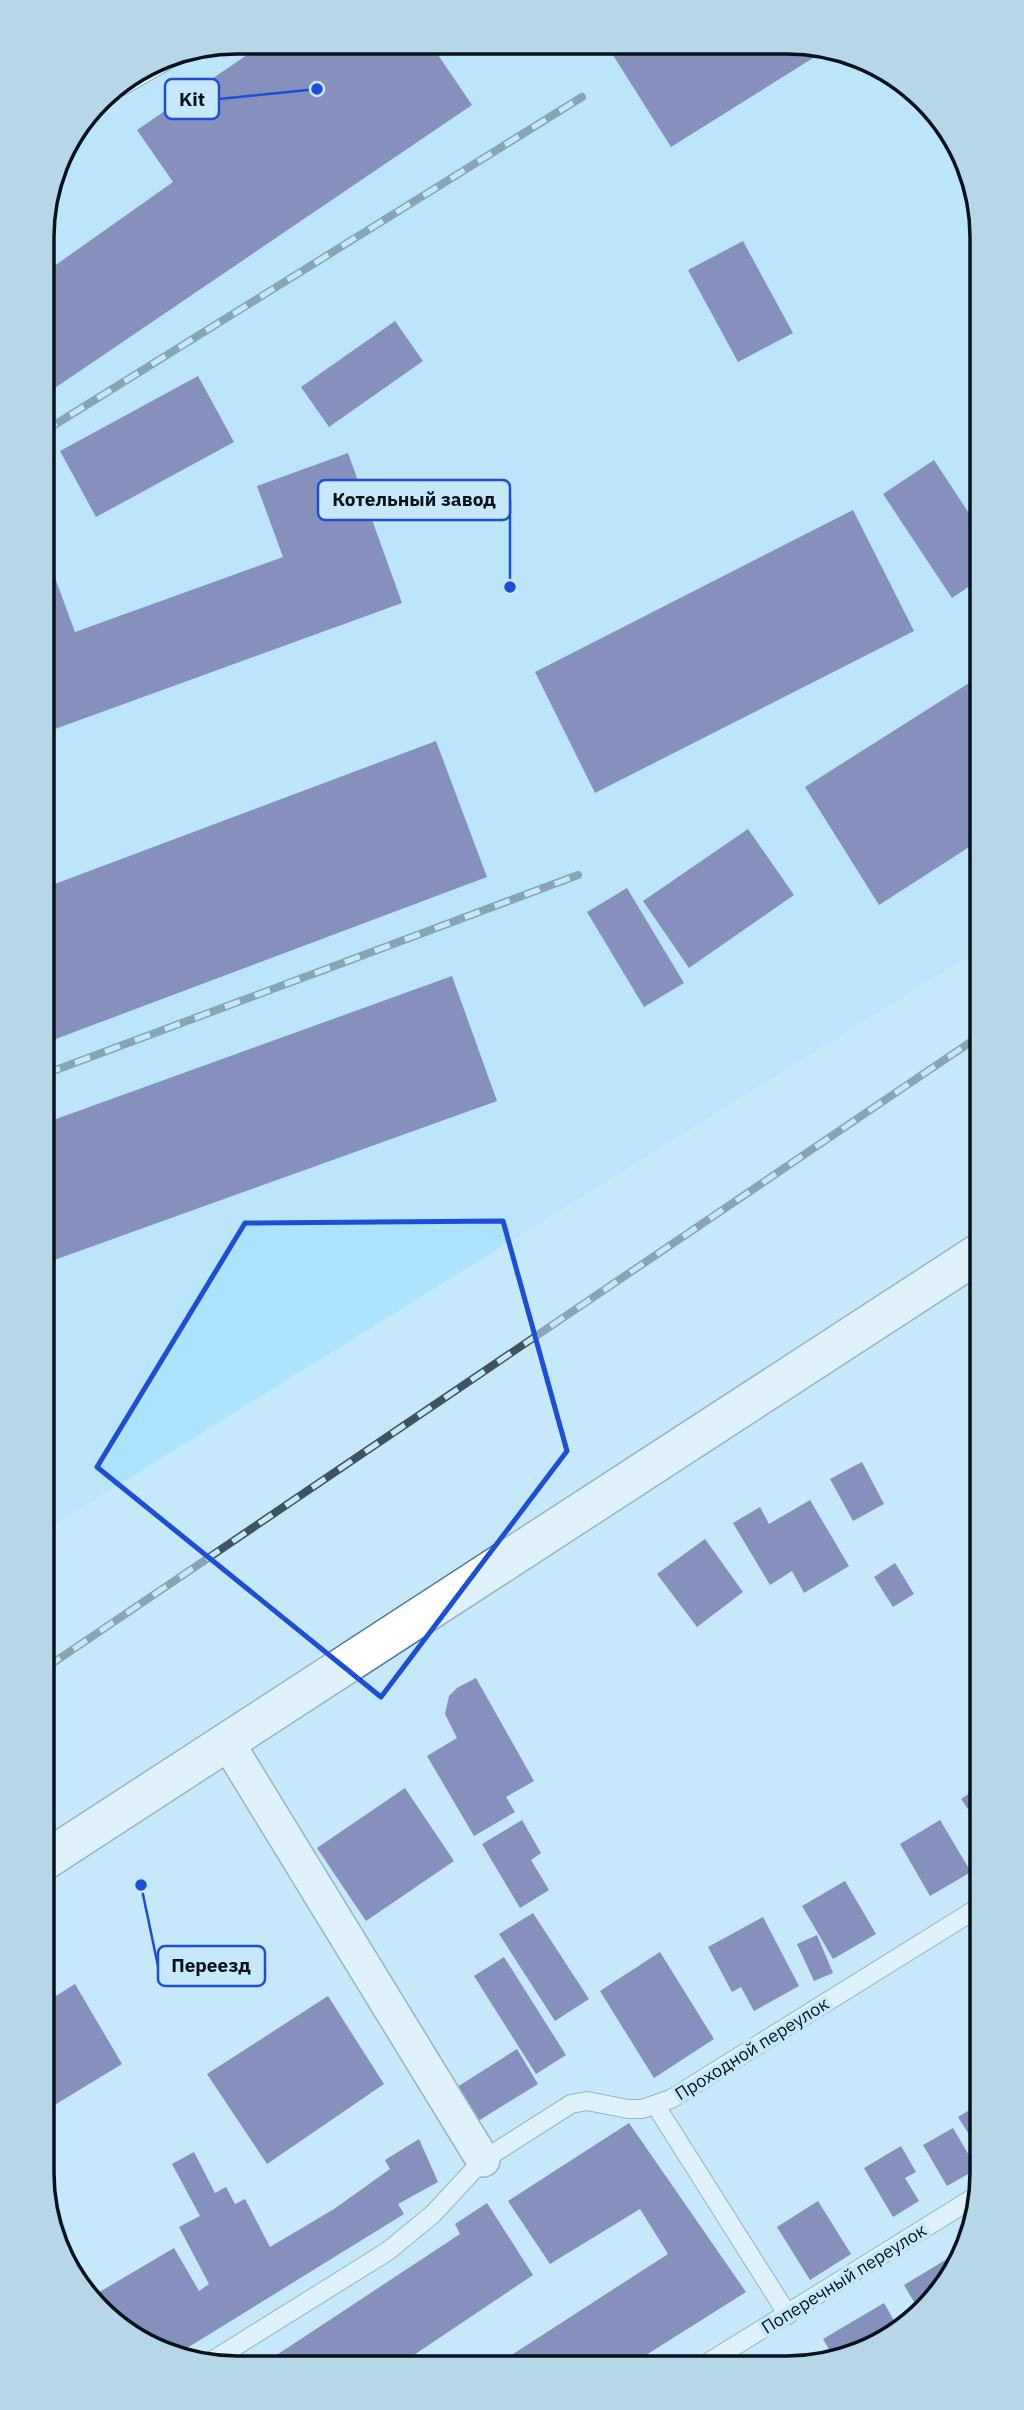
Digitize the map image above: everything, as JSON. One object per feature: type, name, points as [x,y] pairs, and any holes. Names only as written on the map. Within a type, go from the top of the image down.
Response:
[{"type":"main road","points":[[54,1854],[969,1259]]},
{"type":"street","points":[[227,1742],[483,2160]]},
{"type":"lane","name":"Проходной переулок","points":[[222,2355],[387,2251],[433,2214],[483,2160],[571,2104],[587,2101],[635,2109],[656,2106],[688,2089],[969,1913]]},
{"type":"lane","points":[[656,2106],[788,2315]]},
{"type":"lane","name":"Поперечный переулок","points":[[719,2356],[967,2202]]},
{"type":"highlighted area","points":[[503,1221],[567,1451],[381,1697],[97,1467],[245,1223]]},
{"type":"shaded area","points":[[237,54],[787,54],[822,58],[868,73],[916,108],[932,126],[956,167],[964,190],[970,237],[970,955],[54,1525],[55,225],[60,190],[68,167],[85,136],[100,117],[126,92],[156,73],[190,60]]},
{"type":"building","points":[[248,54],[437,54],[472,105],[55,388],[55,266],[173,182],[137,130]]},
{"type":"building","points":[[612,54],[787,54],[815,57],[671,147]]},
{"type":"building","points":[[743,241],[793,333],[738,362],[688,270]]},
{"type":"building","points":[[395,321],[423,361],[329,427],[301,387]]},
{"type":"building","points":[[198,376],[234,442],[96,517],[60,451]]},
{"type":"building","points":[[348,453],[402,603],[55,729],[55,577],[75,632],[283,557],[257,486]]},
{"type":"building","points":[[934,460],[970,515],[970,586],[952,598],[883,494]]},
{"type":"building","points":[[853,510],[914,631],[595,793],[535,672]]},
{"type":"building","points":[[970,683],[970,847],[879,905],[805,787]]},
{"type":"building","points":[[436,741],[487,877],[55,1039],[55,884]]},
{"type":"building","points":[[748,829],[794,895],[689,968],[643,901]]},
{"type":"building","points":[[627,888],[684,983],[644,1007],[587,912]]},
{"type":"building","points":[[452,976],[497,1101],[54,1260],[55,1120]]},
{"type":"building","points":[[862,1462],[884,1504],[853,1521],[830,1479]]},
{"type":"building","points":[[810,1500],[849,1566],[804,1593],[792,1571],[770,1585],[733,1523],[760,1507],[769,1524]]},
{"type":"building","points":[[705,1539],[743,1592],[697,1627],[657,1574]]},
{"type":"building","points":[[895,1563],[914,1594],[893,1607],[874,1577]]},
{"type":"building","points":[[476,1678],[534,1781],[506,1797],[515,1812],[474,1836],[427,1756],[457,1738],[445,1714],[449,1696],[457,1688]]},
{"type":"building","points":[[405,1788],[454,1861],[366,1921],[317,1848]]},
{"type":"building","points":[[969,1793],[969,1811],[961,1799]]},
{"type":"building","points":[[522,1820],[541,1853],[531,1860],[549,1890],[520,1908],[482,1844]]},
{"type":"building","points":[[940,1820],[969,1873],[930,1896],[900,1844]]},
{"type":"building","points":[[845,1881],[876,1934],[833,1959],[802,1906]]},
{"type":"building","points":[[533,1913],[589,1999],[555,2021],[499,1934]]},
{"type":"building","points":[[763,1917],[799,1986],[754,2011],[741,1987],[732,1992],[708,1947]]},
{"type":"building","points":[[817,1935],[833,1973],[814,1981],[797,1944]]},
{"type":"building","points":[[660,1952],[714,2039],[654,2078],[600,1991]]},
{"type":"building","points":[[504,1957],[566,2055],[536,2074],[474,1976]]},
{"type":"building","points":[[75,1984],[122,2064],[54,2105],[54,1997]]},
{"type":"building","points":[[328,1996],[384,2084],[267,2164],[207,2074]]},
{"type":"building","points":[[517,2049],[538,2084],[475,2123],[454,2089]]},
{"type":"building","points":[[969,2110],[969,2134],[958,2117]]},
{"type":"building","points":[[629,2123],[746,2292],[645,2356],[510,2356],[668,2254],[640,2209],[550,2264],[508,2201]]},
{"type":"building","points":[[953,2128],[969,2155],[969,2174],[947,2186],[923,2145]]},
{"type":"building","points":[[419,2139],[438,2182],[398,2204],[404,2214],[186,2349],[167,2342],[126,2318],[99,2292],[174,2248],[199,2291],[209,2284],[179,2227],[200,2216],[172,2164],[194,2152],[215,2193],[226,2187],[235,2204],[245,2199],[270,2247],[334,2209],[390,2169],[385,2160]]},
{"type":"building","points":[[901,2146],[916,2172],[905,2178],[919,2201],[893,2217],[864,2168]]},
{"type":"building","points":[[818,2201],[851,2254],[810,2280],[777,2227]]},
{"type":"building","points":[[487,2203],[533,2275],[412,2356],[275,2356],[460,2234],[455,2224]]},
{"type":"building","points":[[947,2259],[932,2284],[915,2303],[904,2285]]},
{"type":"building","points":[[884,2303],[894,2320],[868,2337],[834,2350],[830,2351],[823,2339]]},
{"type":"railway","points":[[55,425],[582,97]]},
{"type":"railway","points":[[55,1070],[578,875]]},
{"type":"railway","points":[[54,1662],[970,1043]]},
{"type":"place","name":"Kit","points":[[317,89]]},
{"type":"place","name":"Котельный завод","points":[[510,587]]},
{"type":"place","name":"Переезд","points":[[141,1885]]}]
